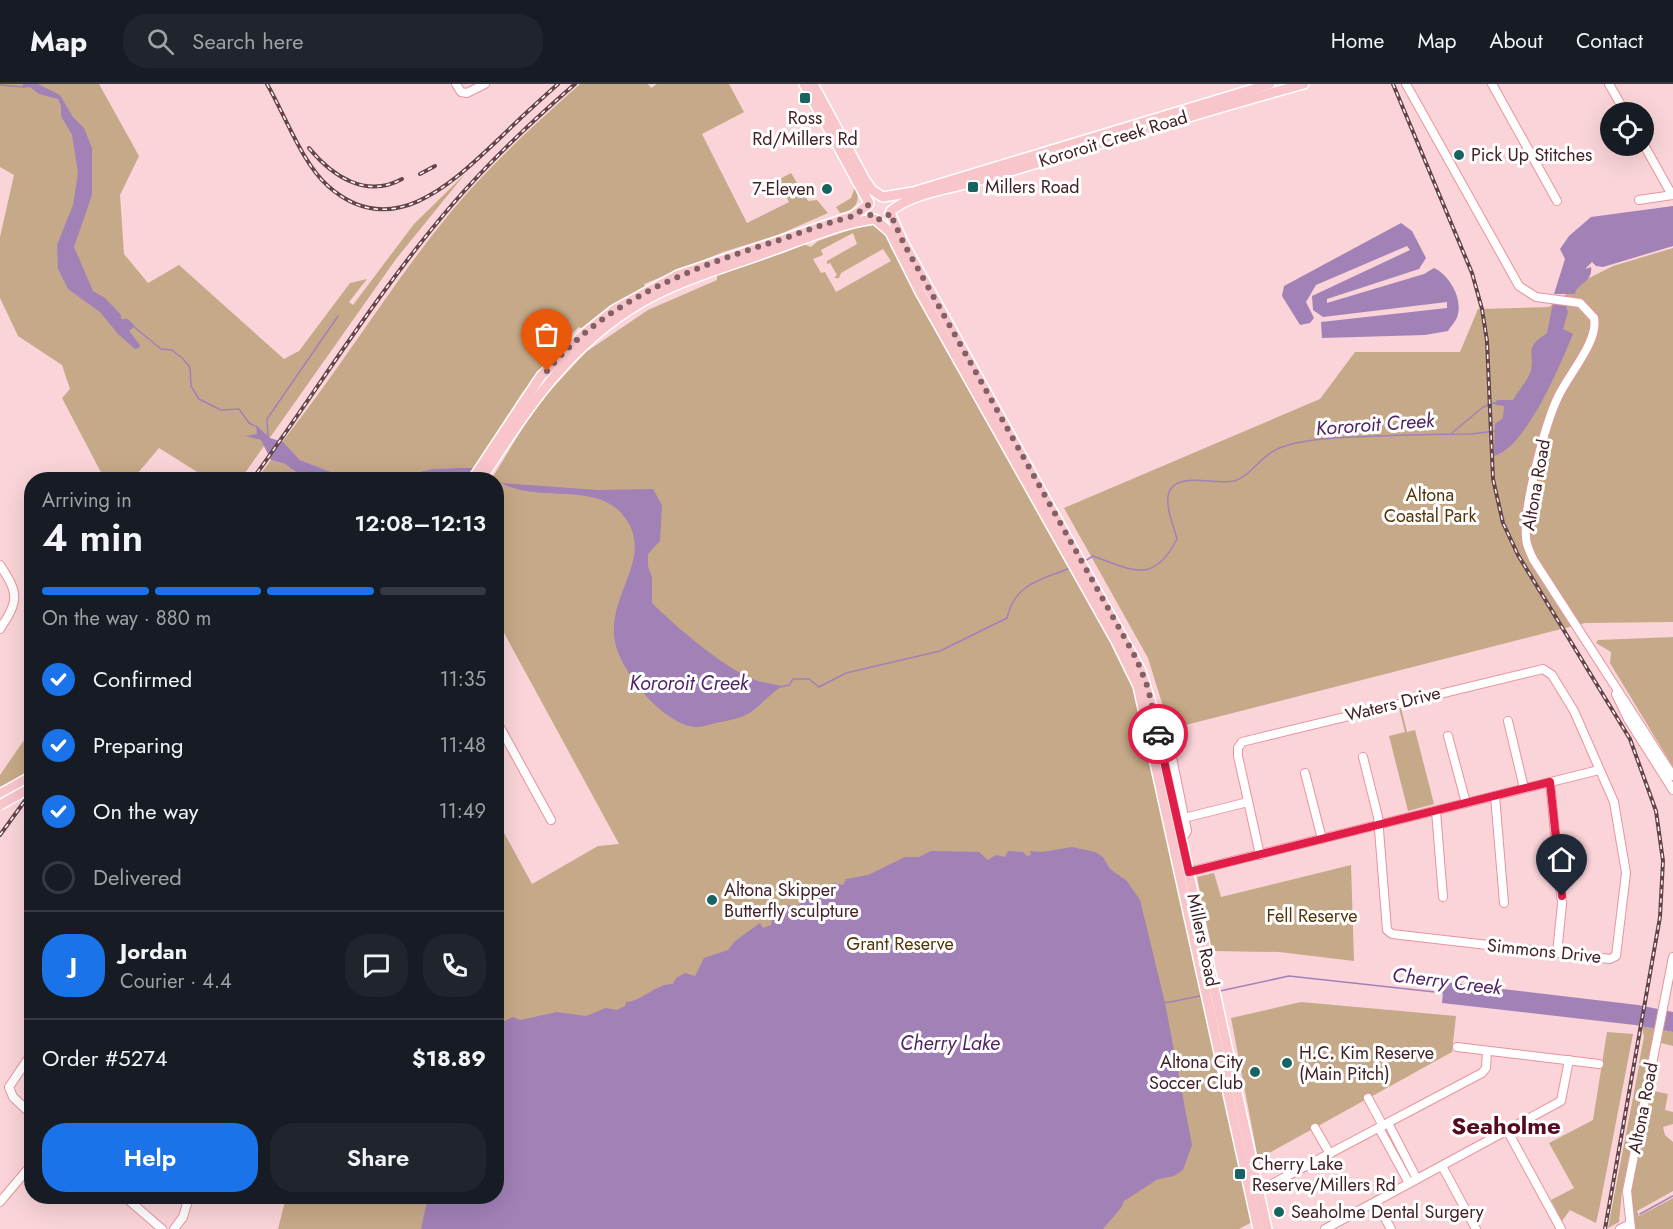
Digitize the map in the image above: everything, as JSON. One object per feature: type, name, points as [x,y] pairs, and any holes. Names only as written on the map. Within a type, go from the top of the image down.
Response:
[{"type":"main road","points":[[804,84],[868,204],[868,213],[875,219]]},
{"type":"main road","points":[[478,472],[566,362],[597,333],[642,302],[702,275],[849,224],[892,215],[890,202],[872,190],[865,180],[813,84]]},
{"type":"main road","name":"Kororoit Creek Road","points":[[882,197],[949,185],[1270,84]]},
{"type":"main road","name":"Kororoit Creek Road","points":[[1061,151],[1304,84]]},
{"type":"main road","name":"Kororoit Creek Road","points":[[892,215],[949,185]]},
{"type":"main road","points":[[485,472],[501,442],[552,364],[585,333],[629,300],[678,275],[854,216],[874,198],[882,197]]},
{"type":"main road","name":"Millers Road","points":[[892,215],[914,263],[1064,539]]},
{"type":"main road","name":"Millers Road","points":[[875,219],[890,232],[920,292],[1141,671],[1254,1193],[1258,1229]]},
{"type":"main road","name":"Millers Road","points":[[1155,742],[1181,841],[1184,873]]},
{"type":"main road","points":[[0,794],[24,780]]},
{"type":"main road","points":[[0,805],[24,792]]},
{"type":"main road","name":"Millers Road","points":[[1254,1193],[1267,1229]]},
{"type":"street","points":[[456,84],[461,92],[467,93],[485,84]]},
{"type":"street","name":"Altona Road","points":[[1406,84],[1519,286],[1530,295],[1585,306],[1592,314],[1594,333],[1566,381],[1549,420],[1539,457],[1526,536],[1533,559],[1673,776]]},
{"type":"street","points":[[1492,84],[1557,201]]},
{"type":"street","points":[[1609,84],[1619,102]]},
{"type":"street","points":[[1639,200],[1672,195],[1650,156]]},
{"type":"street","points":[[0,565],[12,584],[15,600],[0,629]]},
{"type":"street","name":"Waters Drive","points":[[1260,855],[1238,756],[1238,748],[1242,742],[1540,669],[1552,675],[1572,706],[1599,770]]},
{"type":"street","name":"Altona Road","points":[[1605,671],[1628,719],[1673,790]]},
{"type":"street","points":[[1508,721],[1524,788]]},
{"type":"street","points":[[504,735],[551,820]]},
{"type":"street","points":[[1448,736],[1466,803]]},
{"type":"street","points":[[1155,742],[1167,738],[1169,743],[1187,831],[1181,841]]},
{"type":"street","points":[[1364,757],[1379,825]]},
{"type":"street","points":[[1184,873],[1599,770]]},
{"type":"street","name":"Simmons Drive","points":[[1379,825],[1387,930],[1392,934],[1610,959],[1616,956],[1617,952],[1626,873],[1614,802],[1599,770]]},
{"type":"street","points":[[1305,773],[1322,839]]},
{"type":"street","points":[[1550,782],[1562,904],[1557,953]]},
{"type":"street","points":[[1495,796],[1504,903]]},
{"type":"street","points":[[1184,818],[1248,802]]},
{"type":"street","points":[[1436,810],[1443,897]]},
{"type":"street","name":"Altona Road","points":[[1631,1226],[1627,1191],[1673,957]]},
{"type":"street","points":[[1457,1047],[1599,1064]]},
{"type":"street","points":[[1254,1193],[1482,1073],[1486,1068],[1487,1051]]},
{"type":"street","points":[[1325,1229],[1563,1099],[1569,1060]]},
{"type":"street","points":[[24,1064],[12,1080],[9,1089],[13,1097],[24,1107]]},
{"type":"street","points":[[1368,1098],[1417,1179]]},
{"type":"street","points":[[1384,1126],[1409,1183]]},
{"type":"street","points":[[1315,1128],[1330,1154]]},
{"type":"street","points":[[1507,1130],[1561,1229]]},
{"type":"street","points":[[1442,1166],[1476,1229]]},
{"type":"street","points":[[0,1202],[24,1174]]},
{"type":"street","points":[[1376,1202],[1391,1229]]},
{"type":"street","points":[[132,1204],[162,1229]]},
{"type":"street","points":[[174,1229],[183,1217],[187,1204]]},
{"type":"street","points":[[1620,1229],[1631,1226]]},
{"type":"green space","points":[[0,84],[99,84],[139,156],[120,195],[124,254],[148,283],[179,265],[284,359],[299,351],[350,283],[367,279],[349,302],[353,305],[414,224],[465,174],[396,259],[246,472],[197,472],[159,448],[139,472],[101,472],[62,398],[70,389],[62,365],[18,336],[0,298],[0,237],[14,175],[0,167]]},
{"type":"green space","points":[[580,84],[648,84],[651,88],[657,84],[729,84],[744,112],[702,134],[747,223],[789,202],[778,180],[791,173],[808,201],[817,200],[828,213],[778,235],[723,252],[644,284],[645,286],[603,312],[582,329],[579,327],[558,346],[560,349],[522,393],[474,468],[432,469],[418,472],[331,472],[300,460],[282,442],[450,213],[529,130]]},
{"type":"green space","points":[[855,187],[858,197],[856,205],[840,213],[836,207],[851,198]]},
{"type":"green space","name":"Grant Reserve","points":[[872,222],[885,229],[891,242],[890,246],[1117,651],[1133,685],[1252,1222],[1239,1229],[278,1229],[284,1204],[504,1204],[504,833],[532,884],[598,846],[619,844],[504,633],[504,472],[496,472],[536,406],[586,352],[648,310],[717,280],[717,274],[803,244],[811,247],[818,241]],"holes":[[[853,233],[857,244],[827,261],[837,275],[834,278],[839,278],[841,273],[883,249],[891,261],[836,292],[825,272],[821,273],[813,259],[823,255],[821,250]]]},
{"type":"green space","name":"Altona Coastal Park","points":[[1673,248],[1673,622],[1585,623],[1170,729],[1148,658],[1064,508],[1320,399],[1355,352],[1460,352],[1478,309],[1549,307],[1585,280],[1613,266]]},
{"type":"green space","points":[[271,460],[285,464],[296,472],[262,472]]},
{"type":"green space","points":[[1673,637],[1673,767],[1610,663],[1611,652],[1596,643],[1598,640]]},
{"type":"green space","points":[[1399,708],[1401,708],[1407,732],[1415,730],[1434,804],[1408,811],[1389,736],[1405,732]]},
{"type":"green space","points":[[24,740],[24,777],[0,791],[0,775]]},
{"type":"green space","name":"Fell Reserve","points":[[1351,865],[1354,961],[1279,952],[1212,951],[1197,877],[1214,873],[1221,897]]},
{"type":"green space","points":[[1301,1002],[1456,1016],[1452,1052],[1258,1159],[1231,1018]]},
{"type":"green space","points":[[1642,1026],[1655,1029],[1622,1191],[1619,1222],[1608,1228],[1639,1066],[1642,1064],[1639,1063],[1644,1037]]},
{"type":"green space","points":[[1663,1030],[1673,1032],[1673,1046],[1661,1043]]},
{"type":"green space","points":[[1607,1032],[1633,1034],[1596,1223],[1570,1210],[1562,1221],[1551,1200],[1574,1188],[1549,1143],[1593,1120]]},
{"type":"green space","points":[[1654,1091],[1668,1094],[1665,1110],[1673,1112],[1673,1124],[1663,1127],[1665,1135],[1673,1142],[1673,1191],[1637,1211],[1639,1216],[1673,1198],[1673,1229],[1636,1229],[1629,1193],[1650,1093]]},
{"type":"water","points":[[23,84],[38,84],[60,95],[73,117],[84,128],[92,148],[92,195],[74,247],[93,291],[105,298],[121,315],[121,319],[128,319],[135,326],[129,331],[140,345],[139,348],[135,349],[118,334],[100,312],[68,289],[58,269],[57,245],[73,205],[78,173],[72,135],[61,116],[58,99],[39,94],[30,87],[23,88]]},
{"type":"water","points":[[1673,206],[1673,246],[1603,267],[1596,266],[1592,262],[1585,269],[1591,267],[1590,275],[1575,294],[1554,294],[1565,259],[1560,249],[1569,236],[1591,217]]},
{"type":"water","points":[[1401,223],[1412,231],[1426,258],[1419,269],[1327,299],[1327,303],[1424,274],[1434,268],[1449,281],[1458,301],[1457,316],[1448,331],[1425,335],[1322,338],[1321,322],[1447,308],[1447,302],[1323,317],[1313,310],[1312,296],[1410,250],[1407,246],[1316,285],[1306,302],[1314,318],[1310,323],[1300,325],[1282,296],[1284,286]]},
{"type":"water","points":[[1553,303],[1566,306],[1568,312],[1563,329],[1573,334],[1530,422],[1506,450],[1494,456],[1495,424],[1503,418],[1504,406],[1495,405],[1497,400],[1513,400],[1528,377],[1532,364],[1532,347],[1547,333]]},
{"type":"water","points":[[256,425],[270,438],[283,442],[300,460],[331,472],[296,472],[285,464],[271,460],[261,440],[245,436],[257,434]]},
{"type":"water","points":[[476,468],[480,472],[418,472],[432,469]]},
{"type":"water","name":"Kororoit Creek","points":[[504,483],[598,490],[653,489],[662,505],[660,541],[648,554],[648,566],[652,578],[652,603],[687,634],[729,666],[755,680],[782,686],[751,712],[736,719],[697,727],[686,725],[669,717],[636,684],[623,664],[615,642],[616,611],[631,569],[635,541],[631,528],[622,514],[611,504],[597,498],[516,489]]},
{"type":"water","name":"Cherry Lake","points":[[1072,847],[1095,852],[1103,857],[1110,869],[1127,881],[1140,900],[1165,1003],[1192,1145],[1183,1170],[1174,1176],[1158,1179],[1124,1201],[1121,1208],[1103,1229],[421,1229],[426,1204],[504,1204],[504,1021],[513,1017],[520,1020],[557,1012],[586,1016],[606,1008],[617,1010],[625,1006],[626,1002],[638,999],[661,986],[673,984],[676,978],[685,973],[695,976],[704,958],[728,950],[735,941],[760,923],[763,928],[771,925],[774,911],[790,905],[798,906],[810,893],[834,883],[843,885],[846,879],[868,875],[905,857],[919,857],[931,851],[979,852],[988,860],[996,855],[1005,857],[1008,851],[1023,852],[1027,856],[1031,855],[1030,851],[1042,852]]},
{"type":"water","points":[[1444,982],[1638,1005],[1673,1012],[1673,1032],[1635,1025],[1442,1003]]},
{"type":"waterway","name":"Kororoit Creek","points":[[0,85],[23,87]]},
{"type":"waterway","points":[[268,437],[267,419],[338,316]]},
{"type":"waterway","name":"Kororoit Creek","points":[[133,326],[161,349],[172,350],[182,358],[190,367],[191,386],[199,399],[221,410],[239,409],[249,423],[255,426]]},
{"type":"waterway","points":[[1452,433],[1483,407],[1497,402]]},
{"type":"waterway","name":"Kororoit Creek","points":[[1085,561],[1093,556],[1120,566],[1142,570],[1160,563],[1177,539],[1168,501],[1170,490],[1175,485],[1190,480],[1226,482],[1240,479],[1270,453],[1285,446],[1330,438],[1471,434],[1496,431]]},
{"type":"waterway","name":"Kororoit Creek","points":[[780,687],[789,685],[793,679],[809,679],[819,687],[846,673],[940,651],[1007,618],[1016,597],[1023,590],[1039,580],[1070,568]]},
{"type":"waterway","name":"Cherry Creek","points":[[1220,991],[1289,976],[1444,993]]},
{"type":"waterway","name":"Cherry Creek","points":[[1165,1003],[1200,996]]},
{"type":"waterway","points":[[1640,1214],[1673,1196]]},
{"type":"railway","points":[[267,84],[302,152],[319,176],[328,186],[352,202],[376,209],[399,208],[421,200],[443,187],[483,154],[558,84]]},
{"type":"railway","points":[[258,472],[373,306],[424,238],[495,158],[575,84]]},
{"type":"railway","points":[[1393,84],[1472,273],[1482,309],[1487,341],[1493,479],[1503,523],[1518,555],[1630,739],[1656,811],[1663,861],[1660,917],[1605,1229]]},
{"type":"railway","points":[[309,148],[328,167],[351,182],[376,187],[389,185],[402,179]]},
{"type":"railway","points":[[420,174],[435,166]]},
{"type":"railway","points":[[19,796],[24,789]]},
{"type":"railway","points":[[0,835],[24,802]]},
{"type":"way so far","points":[[547,371],[564,352],[601,319],[629,300],[678,275],[832,221],[854,216],[868,205],[868,213],[876,220],[886,218],[890,213],[904,244],[1137,660],[1148,688],[1158,734]]},
{"type":"place","name":"Ross Rd/Millers Rd","points":[[805,98]]},
{"type":"place","name":"Pick Up Stitches","points":[[1459,155]]},
{"type":"place","name":"Millers Road","points":[[973,187]]},
{"type":"place","name":"7-Eleven","points":[[827,189]]},
{"type":"place","name":"Altona Skipper Butterfly sculpture","points":[[712,900]]},
{"type":"place","name":"H.C. Kim Reserve (Main Pitch)","points":[[1287,1063]]},
{"type":"place","name":"Altona City Soccer Club","points":[[1255,1072]]},
{"type":"place","name":"Cherry Lake Reserve/Millers Rd","points":[[1240,1174]]},
{"type":"place","name":"Seaholme Dental Surgery","points":[[1279,1212]]},
{"type":"district","name":"Seaholme","points":[[1506,1126]]},
{"type":"route","points":[[1158,734],[1189,872],[1550,782],[1562,896]]}]
